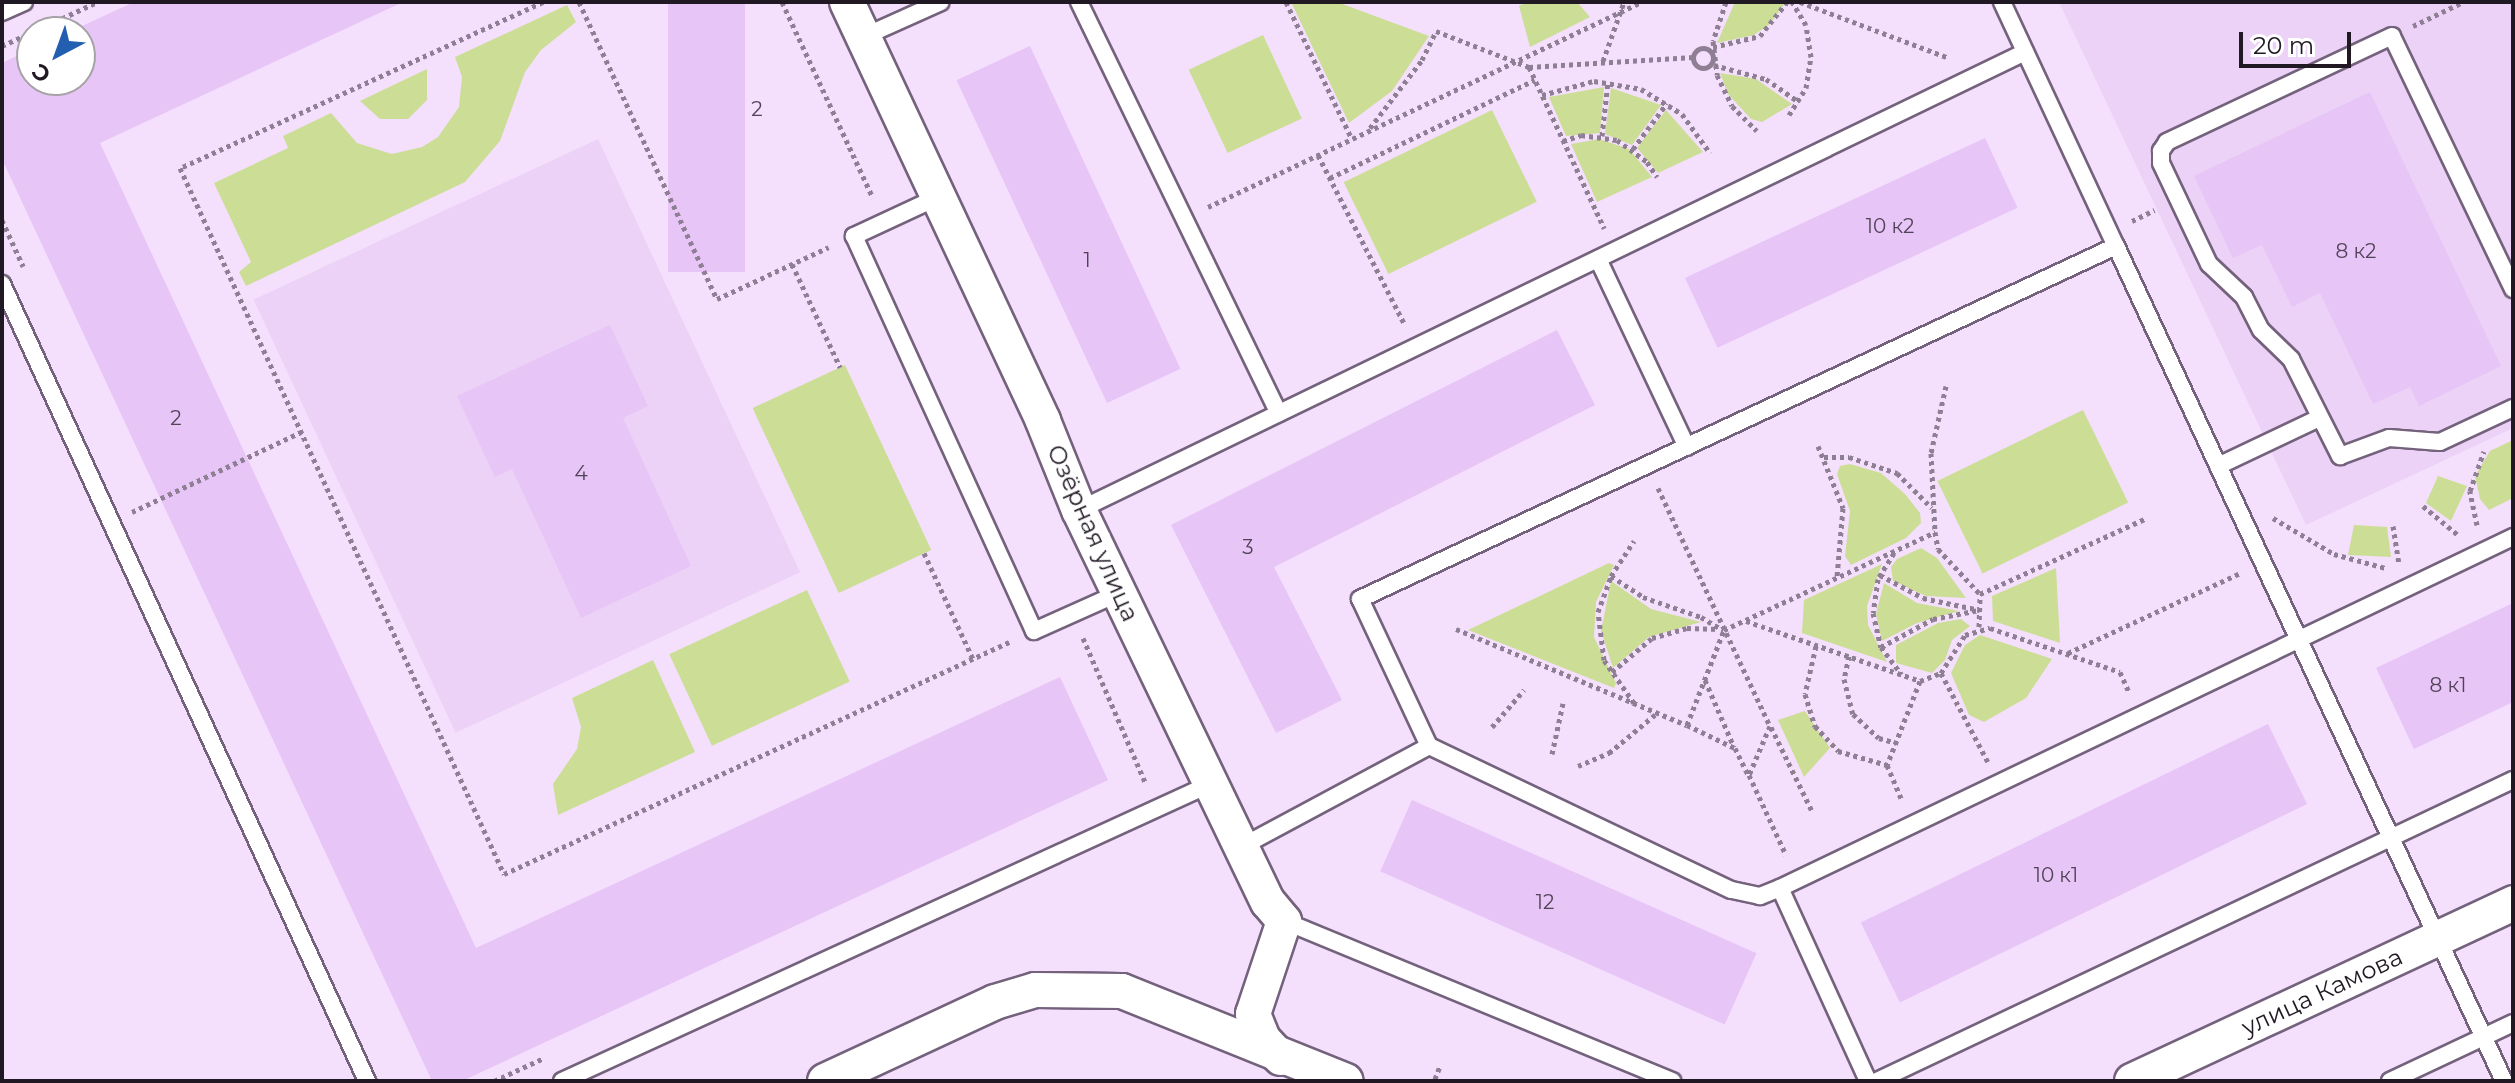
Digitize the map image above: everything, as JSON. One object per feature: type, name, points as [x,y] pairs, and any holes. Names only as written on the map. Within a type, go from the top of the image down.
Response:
[{"type":"street","name":"Озёрная улица","points":[[847,2],[1079,510],[1268,902],[1284,921]]},
{"type":"street","name":"улица Камова","points":[[2132,1081],[2513,903]]},
{"type":"street","points":[[1281,1058],[1263,1039],[1253,1014],[1284,921]]},
{"type":"street","points":[[825,1081],[995,1002],[1035,990],[1122,991],[1281,1058],[1346,1081]]},
{"type":"lane","points":[[2,12],[24,2]]},
{"type":"lane","points":[[863,37],[941,2]]},
{"type":"lane","points":[[1079,2],[1279,413]]},
{"type":"lane","points":[[2002,2],[2504,1081]]},
{"type":"lane","points":[[2513,289],[2392,36],[2167,142],[2161,151],[2161,163],[2209,264],[2244,297],[2261,330],[2291,359],[2333,449],[2349,456],[2389,438],[2440,442],[2513,408]]},
{"type":"lane","points":[[1079,510],[2025,52]]},
{"type":"lane","points":[[938,197],[854,236],[1034,631],[1119,593]]},
{"type":"lane","points":[[2116,246],[1360,599],[1429,746],[1731,890],[1760,896],[2513,537]]},
{"type":"lane","points":[[1598,259],[1687,447]]},
{"type":"lane","points":[[2,284],[367,1081]]},
{"type":"lane","points":[[2218,466],[2319,418]]},
{"type":"lane","points":[[1241,847],[1429,746]]},
{"type":"lane","points":[[1877,1081],[2513,780]]},
{"type":"lane","points":[[562,1081],[1210,784]]},
{"type":"lane","points":[[1780,888],[1868,1081]]},
{"type":"lane","points":[[1284,921],[1672,1081]]},
{"type":"lane","points":[[2390,1081],[2513,1023]]},
{"type":"path","points":[[67,16],[97,2]]},
{"type":"path","points":[[543,2],[180,168],[504,874],[1034,631]]},
{"type":"path","points":[[579,2],[717,299],[831,247],[825,233]]},
{"type":"path","points":[[782,2],[878,209]]},
{"type":"path","points":[[1286,2],[1352,139]]},
{"type":"path","points":[[1603,61],[1624,2]]},
{"type":"path","points":[[1184,218],[1641,2]]},
{"type":"path","points":[[1714,62],[1713,47],[1726,2]]},
{"type":"path","points":[[1713,47],[1760,36],[1790,2],[1806,25],[1811,57],[1799,102],[1789,115]]},
{"type":"path","points":[[1800,2],[1984,72]]},
{"type":"path","points":[[2392,36],[2463,2]]},
{"type":"path","points":[[1369,131],[1422,60],[1436,31],[1518,60],[1529,67],[1614,251]]},
{"type":"path","points":[[1529,67],[1694,57],[1704,48],[1714,62],[1732,106],[1757,131]]},
{"type":"path","points":[[1694,57],[1703,67],[1714,62],[1766,79],[1799,102]]},
{"type":"path","points":[[1330,178],[1535,80]]},
{"type":"path","points":[[1542,95],[1570,84],[1608,82],[1641,89],[1667,103],[1697,132],[1710,153]]},
{"type":"path","points":[[1602,136],[1608,82]]},
{"type":"path","points":[[1633,149],[1667,103]]},
{"type":"path","points":[[1563,141],[1602,136],[1633,149],[1657,177]]},
{"type":"path","points":[[1318,155],[1417,347]]},
{"type":"path","points":[[792,264],[840,367]]},
{"type":"path","points":[[1745,620],[1920,681],[1941,673],[1957,644],[1979,627],[1980,610],[1980,594],[1938,549],[1935,532],[1931,453],[1946,386]]},
{"type":"path","points":[[111,522],[301,432]]},
{"type":"path","points":[[2477,527],[2470,491],[2473,469],[2497,442]]},
{"type":"path","points":[[1818,446],[1843,508],[1836,578]]},
{"type":"path","points":[[1824,457],[1849,457],[1897,473],[1932,509]]},
{"type":"path","points":[[1647,465],[1812,811]]},
{"type":"path","points":[[2423,506],[2459,535]]},
{"type":"path","points":[[2271,516],[2334,554],[2387,568]]},
{"type":"path","points":[[1980,594],[2147,518]]},
{"type":"path","points":[[2393,526],[2399,563]]},
{"type":"path","points":[[1612,672],[1652,638],[1687,628],[1724,630],[1935,532]]},
{"type":"path","points":[[1634,541],[1611,576],[1598,612],[1604,660],[1634,704]]},
{"type":"path","points":[[1897,550],[1880,575],[1873,613],[1881,647],[1902,674]]},
{"type":"path","points":[[924,553],[973,659]]},
{"type":"path","points":[[2068,654],[2263,562]]},
{"type":"path","points":[[1880,575],[1923,598],[1980,610]]},
{"type":"path","points":[[1611,576],[1643,597],[1701,617],[1724,630]]},
{"type":"path","points":[[1881,647],[1933,619],[1980,610]]},
{"type":"path","points":[[1979,627],[2120,672],[2139,716]]},
{"type":"path","points":[[1078,629],[1149,782],[1135,789]]},
{"type":"path","points":[[1456,629],[1735,748]]},
{"type":"path","points":[[1687,725],[1724,630]]},
{"type":"path","points":[[1816,645],[1805,685],[1815,726],[1824,740],[1853,760],[1887,765]]},
{"type":"path","points":[[1849,656],[1844,679],[1853,714],[1879,738],[1896,743]]},
{"type":"path","points":[[1941,673],[1999,783]]},
{"type":"path","points":[[1705,680],[1797,879]]},
{"type":"path","points":[[1913,824],[1887,765],[1920,681]]},
{"type":"path","points":[[1492,727],[1524,690]]},
{"type":"path","points":[[1552,754],[1563,703]]},
{"type":"path","points":[[1578,766],[1609,753],[1657,713]]},
{"type":"path","points":[[1749,775],[1770,726]]},
{"type":"path","points":[[494,1081],[551,1055]]},
{"type":"path","points":[[1435,1079],[1440,1066]]},
{"type":"shaded area","points":[[2059,2],[2513,2],[2513,428],[2306,525]]},
{"type":"shaded area","points":[[598,139],[800,572],[456,733],[254,300]]},
{"type":"green space","points":[[1291,2],[1337,2],[1429,36],[1392,91],[1349,123]]},
{"type":"green space","points":[[1527,2],[1577,2],[1590,17],[1530,47],[1519,6]]},
{"type":"green space","points":[[1735,2],[1786,2],[1770,24],[1754,35],[1717,43]]},
{"type":"green space","points":[[567,5],[576,22],[541,50],[525,72],[500,141],[465,182],[246,286],[239,272],[251,262],[214,183],[288,148],[283,136],[331,113],[357,143],[392,154],[422,147],[438,137],[459,107],[462,77],[455,57]]},
{"type":"green space","points":[[1263,35],[1302,118],[1228,153],[1189,70]]},
{"type":"green space","points":[[427,69],[427,100],[408,119],[380,119],[360,101]]},
{"type":"green space","points":[[1720,73],[1756,79],[1792,104],[1762,122],[1751,119],[1728,94]]},
{"type":"green space","points":[[1604,87],[1600,133],[1566,136],[1549,97]]},
{"type":"green space","points":[[1611,88],[1661,105],[1632,145],[1605,134]]},
{"type":"green space","points":[[1492,110],[1537,202],[1388,274],[1344,182]]},
{"type":"green space","points":[[1666,110],[1703,152],[1658,173],[1637,148]]},
{"type":"green space","points":[[1599,139],[1629,149],[1652,177],[1597,202],[1571,144]]},
{"type":"green space","points":[[845,365],[931,550],[839,593],[753,408]]},
{"type":"green space","points":[[2083,410],[2128,503],[1983,574],[1937,481]]},
{"type":"green space","points":[[2513,440],[2513,498],[2489,510],[2480,499],[2475,476],[2490,451]]},
{"type":"green space","points":[[1850,464],[1881,473],[1905,494],[1920,513],[1921,523],[1906,538],[1851,565],[1845,556],[1850,511],[1837,474],[1840,466]]},
{"type":"green space","points":[[2438,476],[2467,486],[2451,521],[2426,503]]},
{"type":"green space","points":[[2354,525],[2387,527],[2391,557],[2348,555]]},
{"type":"green space","points":[[1921,548],[1937,558],[1966,598],[1926,596],[1893,581],[1891,567],[1897,559]]},
{"type":"green space","points":[[1609,563],[1614,565],[1596,602],[1594,637],[1616,683],[1614,688],[1468,630]]},
{"type":"green space","points":[[1882,564],[1867,606],[1868,625],[1887,662],[1802,633],[1804,600]]},
{"type":"green space","points":[[2056,568],[2060,643],[1993,621],[1992,596]]},
{"type":"green space","points":[[1611,581],[1651,609],[1701,622],[1649,637],[1613,668],[1601,631]]},
{"type":"green space","points":[[1884,583],[1917,603],[1959,611],[1917,623],[1882,641],[1876,614]]},
{"type":"green space","points":[[807,590],[850,682],[712,746],[669,654]]},
{"type":"green space","points":[[1961,619],[1970,626],[1952,640],[1945,660],[1932,673],[1896,663],[1896,645],[1938,623]]},
{"type":"green space","points":[[1980,635],[2052,659],[2026,698],[1984,722],[1969,715],[1951,673],[1965,645]]},
{"type":"green space","points":[[653,660],[695,752],[558,815],[553,784],[577,749],[581,727],[572,698]]},
{"type":"green space","points":[[1805,711],[1830,748],[1804,777],[1778,720]]},
{"type":"building","points":[[134,2],[403,2],[100,143],[476,948],[1060,677],[1108,780],[462,1081],[432,1081],[2,159],[2,63],[16,56],[16,96],[96,96],[96,20]]},
{"type":"building","points":[[668,2],[745,2],[745,272],[668,272]]},
{"type":"building","points":[[1030,46],[1180,369],[1107,403],[957,80]]},
{"type":"building","points":[[2370,92],[2501,366],[2419,406],[2410,387],[2373,404],[2320,293],[2292,307],[2262,245],[2233,258],[2194,176]]},
{"type":"building","points":[[1985,138],[2018,208],[1718,348],[1685,278]]},
{"type":"building","points":[[610,325],[648,406],[623,418],[691,566],[581,618],[512,469],[495,477],[457,396]]},
{"type":"building","points":[[1557,330],[1595,405],[1274,567],[1342,700],[1276,733],[1171,525]]},
{"type":"building","points":[[2513,603],[2513,702],[2414,749],[2376,668]]},
{"type":"building","points":[[2268,724],[2307,804],[1900,1003],[1861,923]]},
{"type":"building","points":[[1412,800],[1756,953],[1725,1025],[1380,871]]}]
